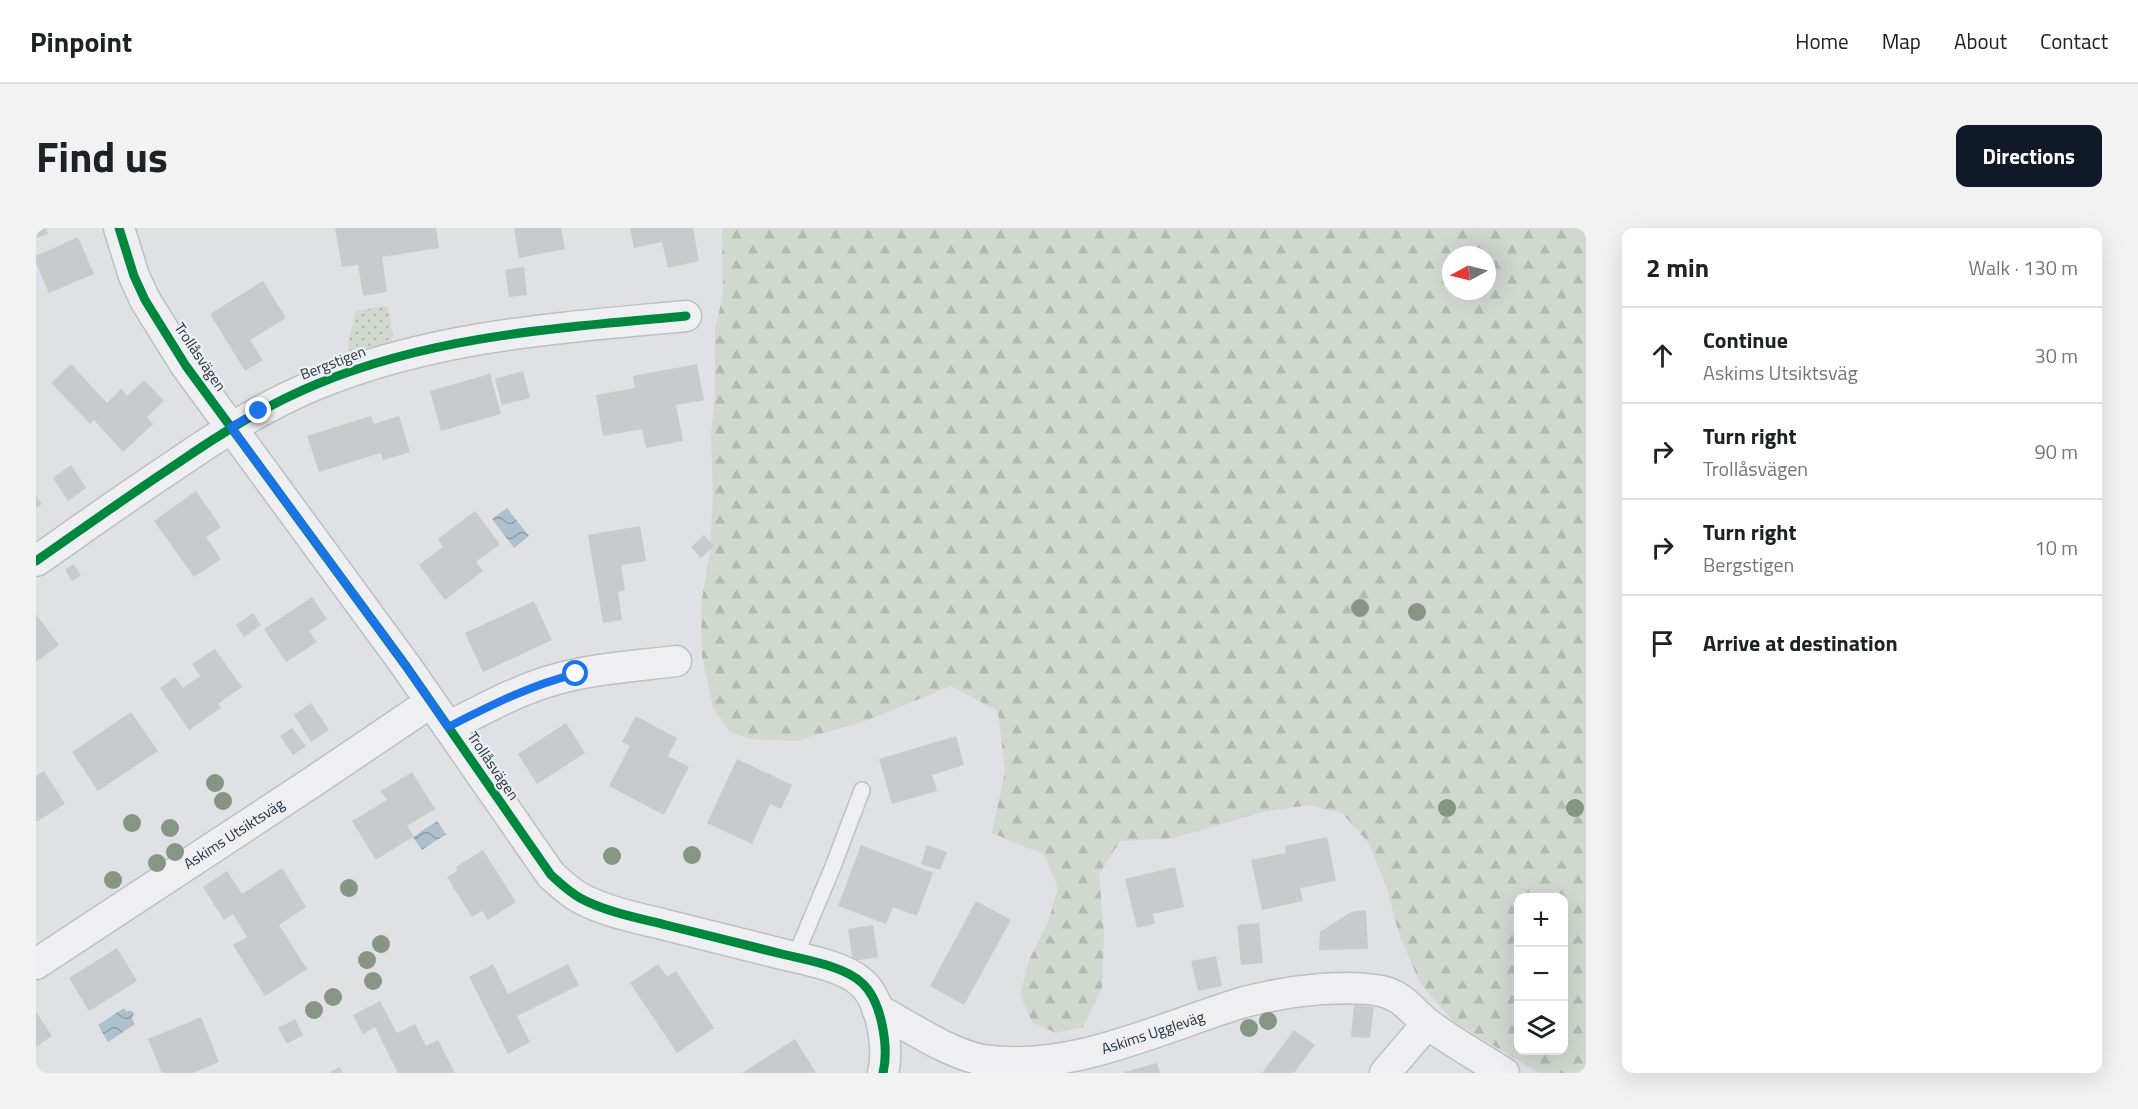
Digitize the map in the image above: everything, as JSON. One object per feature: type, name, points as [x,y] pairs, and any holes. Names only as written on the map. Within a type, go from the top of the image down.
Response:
[{"type":"street","name":"Trollåsvägen","points":[[119,228],[134,276],[145,300],[186,366],[431,702],[551,875],[573,893],[600,907],[795,957],[846,973],[862,983],[870,993],[877,1009],[885,1048],[883,1073]]},
{"type":"street","name":"Bergstigen","points":[[36,561],[231,427],[317,384],[394,357],[434,346],[532,331],[686,316]]},
{"type":"street","points":[[448,727],[507,698],[558,678],[676,661]]},
{"type":"street","name":"Askims Utsiktsväg","points":[[36,964],[314,782],[431,702]]},
{"type":"street","name":"Askims Uggleväg","points":[[877,1009],[963,1054],[982,1060],[1050,1061],[1077,1057],[1242,1003],[1303,991],[1353,988],[1382,991],[1402,999],[1427,1024],[1504,1073]]},
{"type":"street","points":[[1385,1073],[1427,1024]]},
{"type":"lane","points":[[795,957],[862,790]]},
{"type":"green space","points":[[722,228],[1586,228],[1586,1073],[1539,1073],[1453,1021],[1420,983],[1399,934],[1386,886],[1368,842],[1342,813],[1308,805],[1263,812],[1174,838],[1120,841],[1099,874],[1104,935],[1102,988],[1083,1027],[1056,1033],[1032,1022],[1020,995],[1029,960],[1047,925],[1058,889],[1045,855],[992,833],[1005,771],[998,711],[951,686],[863,722],[795,741],[751,739],[730,732],[713,708],[702,656],[701,604],[710,552],[713,494],[711,437],[715,395],[715,328],[723,296]]},
{"type":"green space","points":[[388,306],[393,336],[390,347],[350,359],[348,343],[356,311]]},
{"type":"water","points":[[507,508],[529,536],[514,548],[492,519]]},
{"type":"water","points":[[437,821],[446,834],[422,850],[413,837]]},
{"type":"water","points":[[124,1008],[134,1013],[132,1019],[135,1024],[108,1042],[98,1025]]},
{"type":"building","points":[[36,228],[46,228],[48,234],[36,238]]},
{"type":"building","points":[[335,228],[436,228],[439,248],[382,257],[387,292],[363,296],[358,265],[342,267]]},
{"type":"building","points":[[514,228],[561,228],[565,249],[519,258]]},
{"type":"building","points":[[630,228],[693,228],[699,261],[668,268],[662,242],[634,248]]},
{"type":"building","points":[[78,237],[94,274],[49,293],[36,263],[36,256]]},
{"type":"building","points":[[524,267],[527,295],[509,297],[505,270]]},
{"type":"building","points":[[263,281],[286,318],[250,340],[263,360],[245,371],[210,314]]},
{"type":"building","points":[[71,364],[107,403],[121,389],[127,396],[144,380],[164,401],[147,417],[153,424],[123,452],[94,420],[90,424],[51,383]]},
{"type":"building","points":[[697,364],[704,400],[676,405],[683,441],[646,448],[642,429],[603,436],[596,395],[635,388],[633,376]]},
{"type":"building","points":[[523,371],[530,398],[502,405],[495,379]]},
{"type":"building","points":[[490,374],[501,414],[441,431],[430,391]]},
{"type":"building","points":[[371,416],[374,424],[399,416],[410,452],[383,460],[381,453],[319,472],[307,436]]},
{"type":"building","points":[[71,465],[86,488],[68,501],[53,478]]},
{"type":"building","points":[[196,491],[221,527],[206,537],[221,559],[194,577],[154,521]]},
{"type":"building","points":[[36,496],[42,504],[36,508]]},
{"type":"building","points":[[475,511],[500,544],[476,562],[483,571],[445,600],[419,565],[443,547],[438,539]]},
{"type":"building","points":[[640,526],[646,561],[621,565],[625,590],[618,592],[622,620],[603,623],[588,535]]},
{"type":"building","points":[[704,535],[714,546],[701,558],[691,547]]},
{"type":"building","points":[[73,564],[81,575],[72,581],[65,570]]},
{"type":"building","points":[[312,597],[327,619],[309,631],[317,642],[286,662],[264,629]]},
{"type":"building","points":[[534,601],[552,640],[483,672],[465,633]]},
{"type":"building","points":[[253,613],[261,625],[244,637],[236,625]]},
{"type":"building","points":[[36,614],[59,645],[36,662]]},
{"type":"building","points":[[215,649],[242,687],[218,704],[221,708],[189,730],[160,688],[175,677],[183,688],[200,676],[192,664]]},
{"type":"building","points":[[311,703],[329,730],[311,742],[294,715]]},
{"type":"building","points":[[131,712],[158,751],[98,791],[72,752]]},
{"type":"building","points":[[636,716],[677,738],[668,756],[689,767],[664,815],[609,786],[630,746],[622,742]]},
{"type":"building","points":[[566,723],[585,753],[537,784],[518,754]]},
{"type":"building","points":[[292,728],[306,746],[293,755],[280,736]]},
{"type":"building","points":[[956,736],[964,765],[932,775],[937,791],[892,804],[879,759]]},
{"type":"building","points":[[737,759],[792,785],[781,809],[770,804],[752,844],[707,823]]},
{"type":"building","points":[[44,771],[65,804],[36,822],[36,776]]},
{"type":"building","points":[[412,772],[435,809],[407,826],[414,836],[376,860],[352,821],[387,800],[381,791]]},
{"type":"building","points":[[1327,837],[1336,881],[1300,888],[1303,901],[1262,910],[1251,860],[1286,853],[1285,846]]},
{"type":"building","points":[[861,845],[933,873],[917,916],[893,907],[886,924],[838,906]]},
{"type":"building","points":[[927,845],[947,852],[940,870],[921,864]]},
{"type":"building","points":[[483,850],[516,902],[488,920],[482,911],[472,917],[447,877],[458,870],[456,867]]},
{"type":"building","points":[[1175,867],[1184,907],[1153,914],[1155,924],[1137,928],[1125,879]]},
{"type":"building","points":[[282,868],[306,907],[279,925],[307,969],[265,996],[233,945],[247,937],[233,914],[224,920],[203,887],[227,871],[242,894]]},
{"type":"building","points":[[976,901],[1011,920],[964,1005],[930,986]]},
{"type":"building","points":[[1366,910],[1368,949],[1319,950],[1320,932],[1351,912]]},
{"type":"building","points":[[1259,923],[1263,963],[1241,965],[1237,925]]},
{"type":"building","points":[[873,925],[878,957],[853,961],[848,929]]},
{"type":"building","points":[[117,948],[137,981],[89,1011],[69,978]]},
{"type":"building","points":[[1216,956],[1222,986],[1198,991],[1191,961]]},
{"type":"building","points":[[493,964],[508,994],[568,964],[579,985],[517,1016],[530,1042],[508,1054],[469,977]]},
{"type":"building","points":[[658,964],[667,977],[676,971],[714,1028],[677,1053],[630,983]]},
{"type":"building","points":[[380,1001],[397,1033],[415,1024],[426,1046],[438,1040],[455,1073],[398,1073],[375,1027],[363,1034],[353,1015]]},
{"type":"building","points":[[1354,1005],[1374,1007],[1370,1038],[1351,1037]]},
{"type":"building","points":[[36,1012],[52,1036],[36,1047]]},
{"type":"building","points":[[201,1017],[219,1062],[193,1073],[162,1073],[148,1039]]},
{"type":"building","points":[[295,1019],[303,1035],[287,1044],[278,1028]]},
{"type":"building","points":[[1294,1030],[1315,1045],[1294,1073],[1262,1073]]},
{"type":"building","points":[[795,1039],[816,1073],[742,1073]]},
{"type":"building","points":[[1157,1063],[1160,1073],[1124,1073],[1124,1072]]},
{"type":"building","points":[[339,1067],[343,1073],[329,1073]]},
{"type":"cycle path","points":[[119,228],[134,276],[145,300],[186,366],[406,666],[551,875],[576,896],[611,911],[815,962],[855,977],[869,991],[879,1013],[885,1051],[883,1073]]},
{"type":"cycle path","points":[[36,561],[226,431],[280,401],[317,384],[407,354],[453,344],[545,330],[686,316]]},
{"type":"route","points":[[259,411],[231,427],[448,727],[537,685],[576,674]]}]
